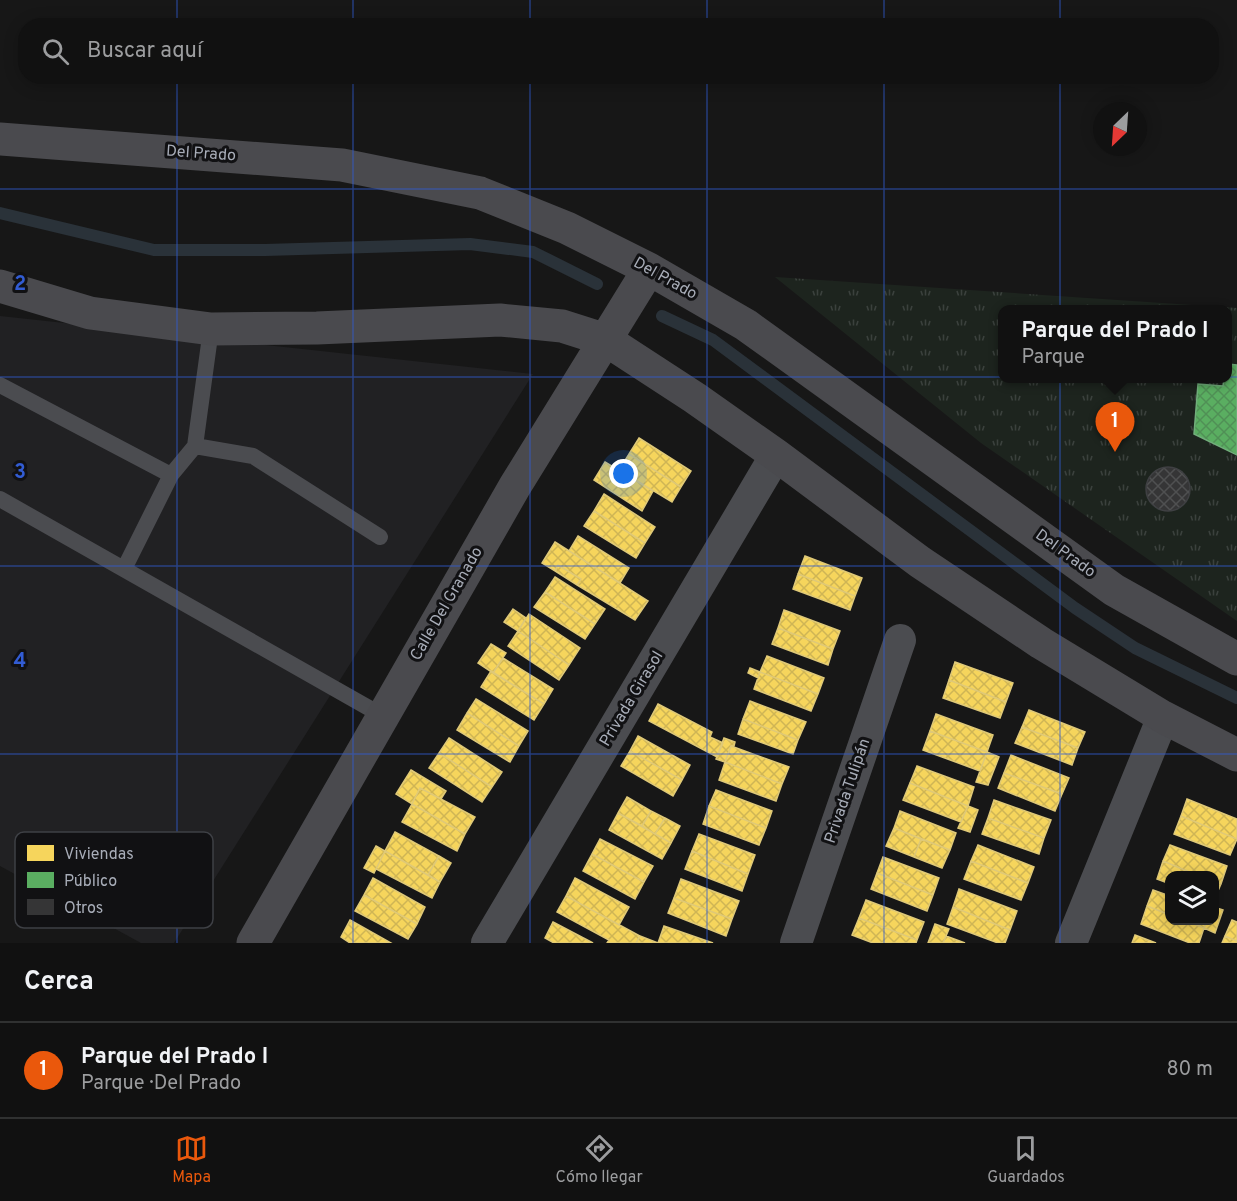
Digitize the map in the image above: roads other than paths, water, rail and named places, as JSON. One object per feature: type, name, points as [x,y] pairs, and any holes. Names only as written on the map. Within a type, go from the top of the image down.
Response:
[{"type":"main road","name":"Del Prado","points":[[0,139],[342,165],[480,193],[567,228],[649,269],[746,325],[1114,590],[1237,659]]},
{"type":"main road","name":"Calle Del Granado","points":[[253,943],[514,486],[649,269]]},
{"type":"main road","points":[[0,286],[90,313],[211,329],[316,328],[500,320],[562,326],[606,340],[695,398],[920,562],[1041,643],[1163,717],[1237,755]]},
{"type":"street","name":"Privada Girasol","points":[[487,943],[776,455]]},
{"type":"street","name":"Privada Tulipán","points":[[796,943],[900,640]]},
{"type":"street","points":[[1071,943],[1163,717]]},
{"type":"lane","points":[[124,569],[171,475],[195,446],[211,329]]},
{"type":"lane","points":[[0,385],[171,475]]},
{"type":"lane","points":[[195,446],[254,456],[380,537]]},
{"type":"lane","points":[[0,499],[383,716]]},
{"type":"waterway","points":[[0,213],[154,250],[265,250],[470,244],[533,252],[597,284]]},
{"type":"waterway","points":[[662,316],[713,340],[1075,608],[1135,648],[1237,698]]},
{"type":"place","name":"Parque del Prado I","points":[[1115,452]]}]
